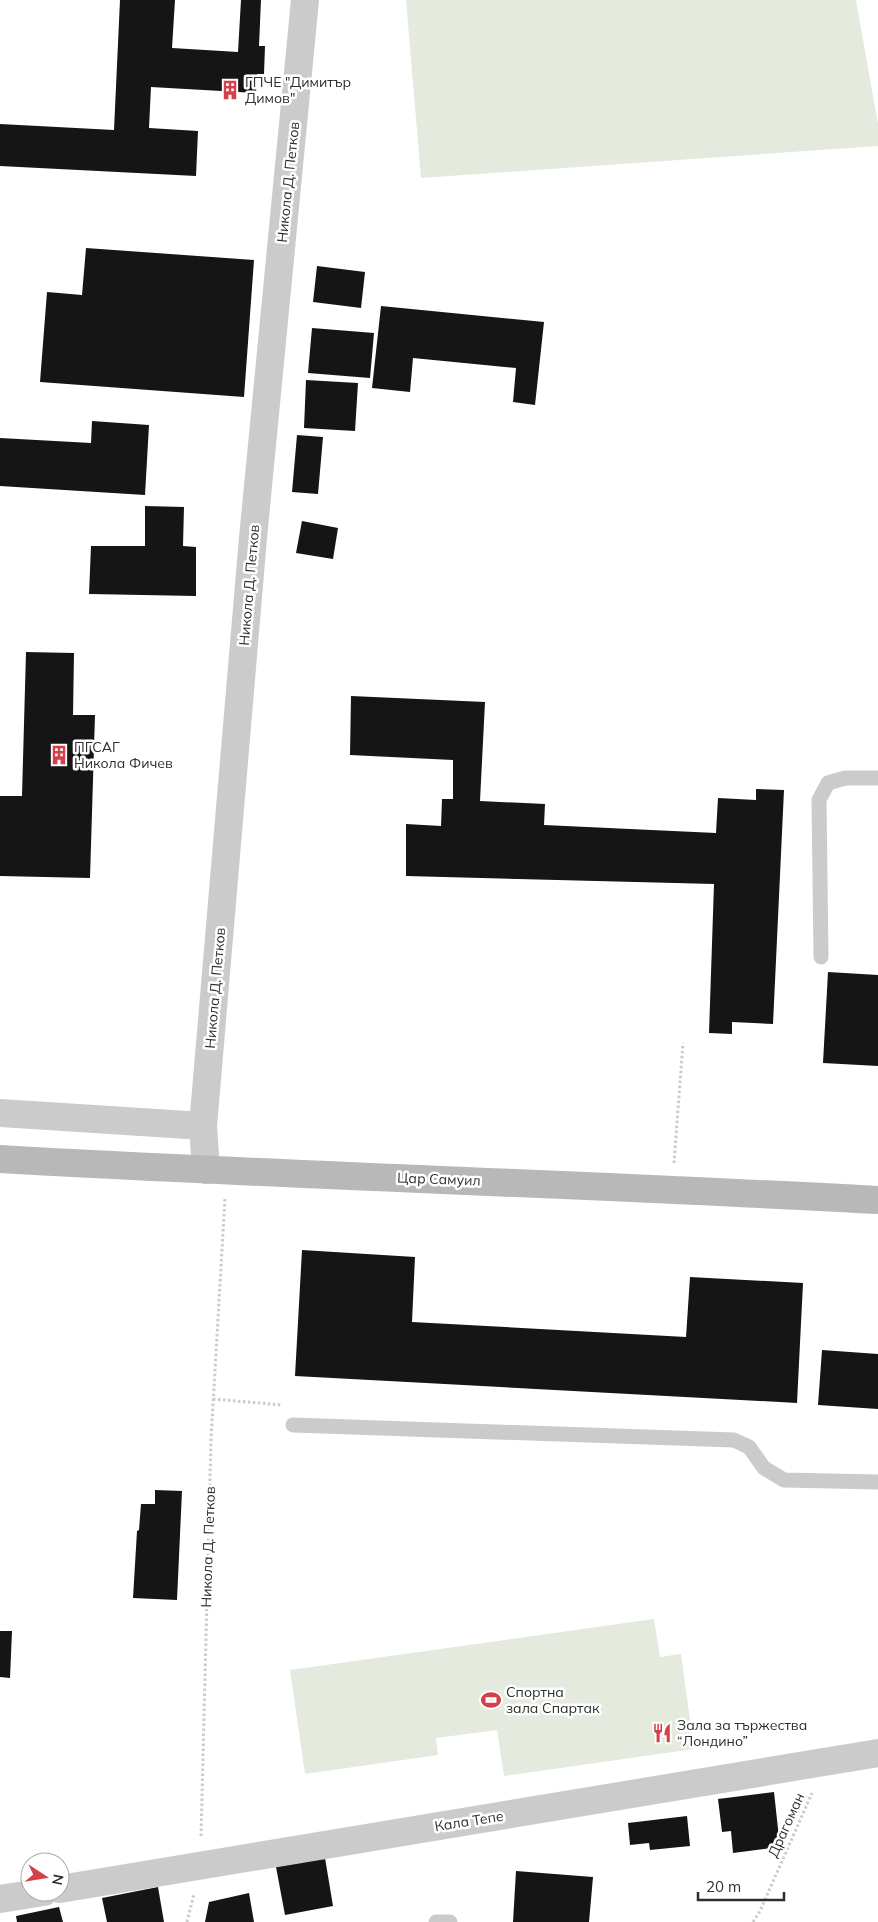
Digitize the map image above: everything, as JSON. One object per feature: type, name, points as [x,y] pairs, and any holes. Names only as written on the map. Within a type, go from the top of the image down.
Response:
[{"type":"street","name":"Никола Д. Петков","points":[[216,1170],[203,1126],[253,538],[305,0]]},
{"type":"street","points":[[0,1113],[203,1126]]},
{"type":"street","name":"Цар Самуил","points":[[0,1159],[878,1200]]},
{"type":"street","name":"Кала Тепе","points":[[70,1887],[878,1753]]},
{"type":"street","points":[[0,1899],[20,1896]]},
{"type":"lane","points":[[820,957],[819,800],[828,783],[845,778],[878,778]]},
{"type":"lane","points":[[293,1425],[734,1440],[749,1447],[764,1468],[784,1480],[878,1482]]},
{"type":"lane","points":[[436,1922],[450,1922]]},
{"type":"path","points":[[672,1189],[683,1043]]},
{"type":"path","name":"Никола Д. Петков","points":[[187,1922],[200,1866],[213,1399],[216,1170]]},
{"type":"path","points":[[213,1399],[294,1407],[293,1425]]},
{"type":"path","name":"Драгоман","points":[[752,1922],[760,1911],[825,1763]]},
{"type":"shaded area","points":[[406,0],[856,0],[878,124],[878,146],[421,178]]},
{"type":"shaded area","name":"Спортна зала Спартак","points":[[654,1619],[660,1657],[681,1654],[694,1749],[504,1776],[497,1730],[436,1738],[438,1755],[305,1774],[290,1670]]},
{"type":"building","name":"ГПЧЕ \"Димитър Димов\"","points":[[120,0],[175,0],[172,48],[238,52],[241,0],[261,0],[259,46],[265,46],[264,74],[257,74],[256,93],[151,87],[149,128],[198,131],[196,176],[0,166],[0,124],[114,130]]},
{"type":"building","points":[[86,248],[254,260],[244,397],[40,382],[47,292],[82,295]]},
{"type":"building","points":[[317,266],[365,272],[361,308],[313,302]]},
{"type":"building","points":[[381,306],[544,322],[535,405],[513,402],[516,368],[413,358],[410,392],[372,388]]},
{"type":"building","points":[[312,328],[374,333],[370,378],[308,373]]},
{"type":"building","points":[[306,380],[358,383],[355,431],[304,428]]},
{"type":"building","points":[[92,421],[149,425],[145,495],[0,486],[0,438],[91,443]]},
{"type":"building","points":[[297,435],[323,437],[318,494],[292,492]]},
{"type":"building","points":[[145,506],[184,507],[183,546],[196,547],[196,596],[89,594],[91,546],[145,546]]},
{"type":"building","points":[[302,521],[338,528],[333,559],[296,553]]},
{"type":"building","name":"ПГСАГ Никола Фичев","points":[[26,652],[74,653],[73,715],[95,715],[90,878],[0,876],[0,796],[22,796]]},
{"type":"building","points":[[351,696],[485,702],[480,801],[545,804],[544,825],[716,833],[718,798],[756,800],[756,789],[784,790],[773,1024],[732,1022],[732,1034],[709,1033],[714,884],[406,876],[406,824],[441,826],[442,799],[453,799],[453,760],[350,755]]},
{"type":"building","points":[[828,972],[878,975],[878,1066],[823,1063]]},
{"type":"building","points":[[302,1250],[415,1257],[412,1322],[686,1337],[690,1277],[803,1283],[797,1403],[295,1376]]},
{"type":"building","points":[[822,1350],[878,1354],[878,1409],[818,1405]]},
{"type":"building","points":[[155,1490],[182,1491],[177,1600],[133,1598],[137,1531],[139,1530],[141,1504],[155,1504]]},
{"type":"building","points":[[0,1631],[12,1631],[10,1678],[0,1677]]},
{"type":"building","points":[[774,1792],[780,1847],[733,1853],[731,1831],[722,1832],[718,1799]]},
{"type":"building","points":[[687,1816],[690,1846],[650,1850],[649,1843],[630,1845],[628,1823]]},
{"type":"building","points":[[325,1858],[333,1906],[285,1915],[276,1867]]},
{"type":"building","points":[[516,1871],[593,1877],[589,1922],[513,1922]]},
{"type":"building","points":[[158,1887],[164,1922],[107,1922],[102,1898]]},
{"type":"building","points":[[249,1893],[254,1922],[205,1922],[209,1902]]},
{"type":"building","points":[[59,1907],[63,1922],[17,1922],[16,1916]]},
{"type":"place","name":"ГПЧЕ \"Димитър Димов\"","points":[[230,90]]},
{"type":"place","name":"ПГСАГ Никола Фичев","points":[[59,755]]},
{"type":"place","name":"Спортна зала Спартак","points":[[491,1700]]},
{"type":"place","name":"Зала за тържества “Лондино”","points":[[662,1733]]}]
